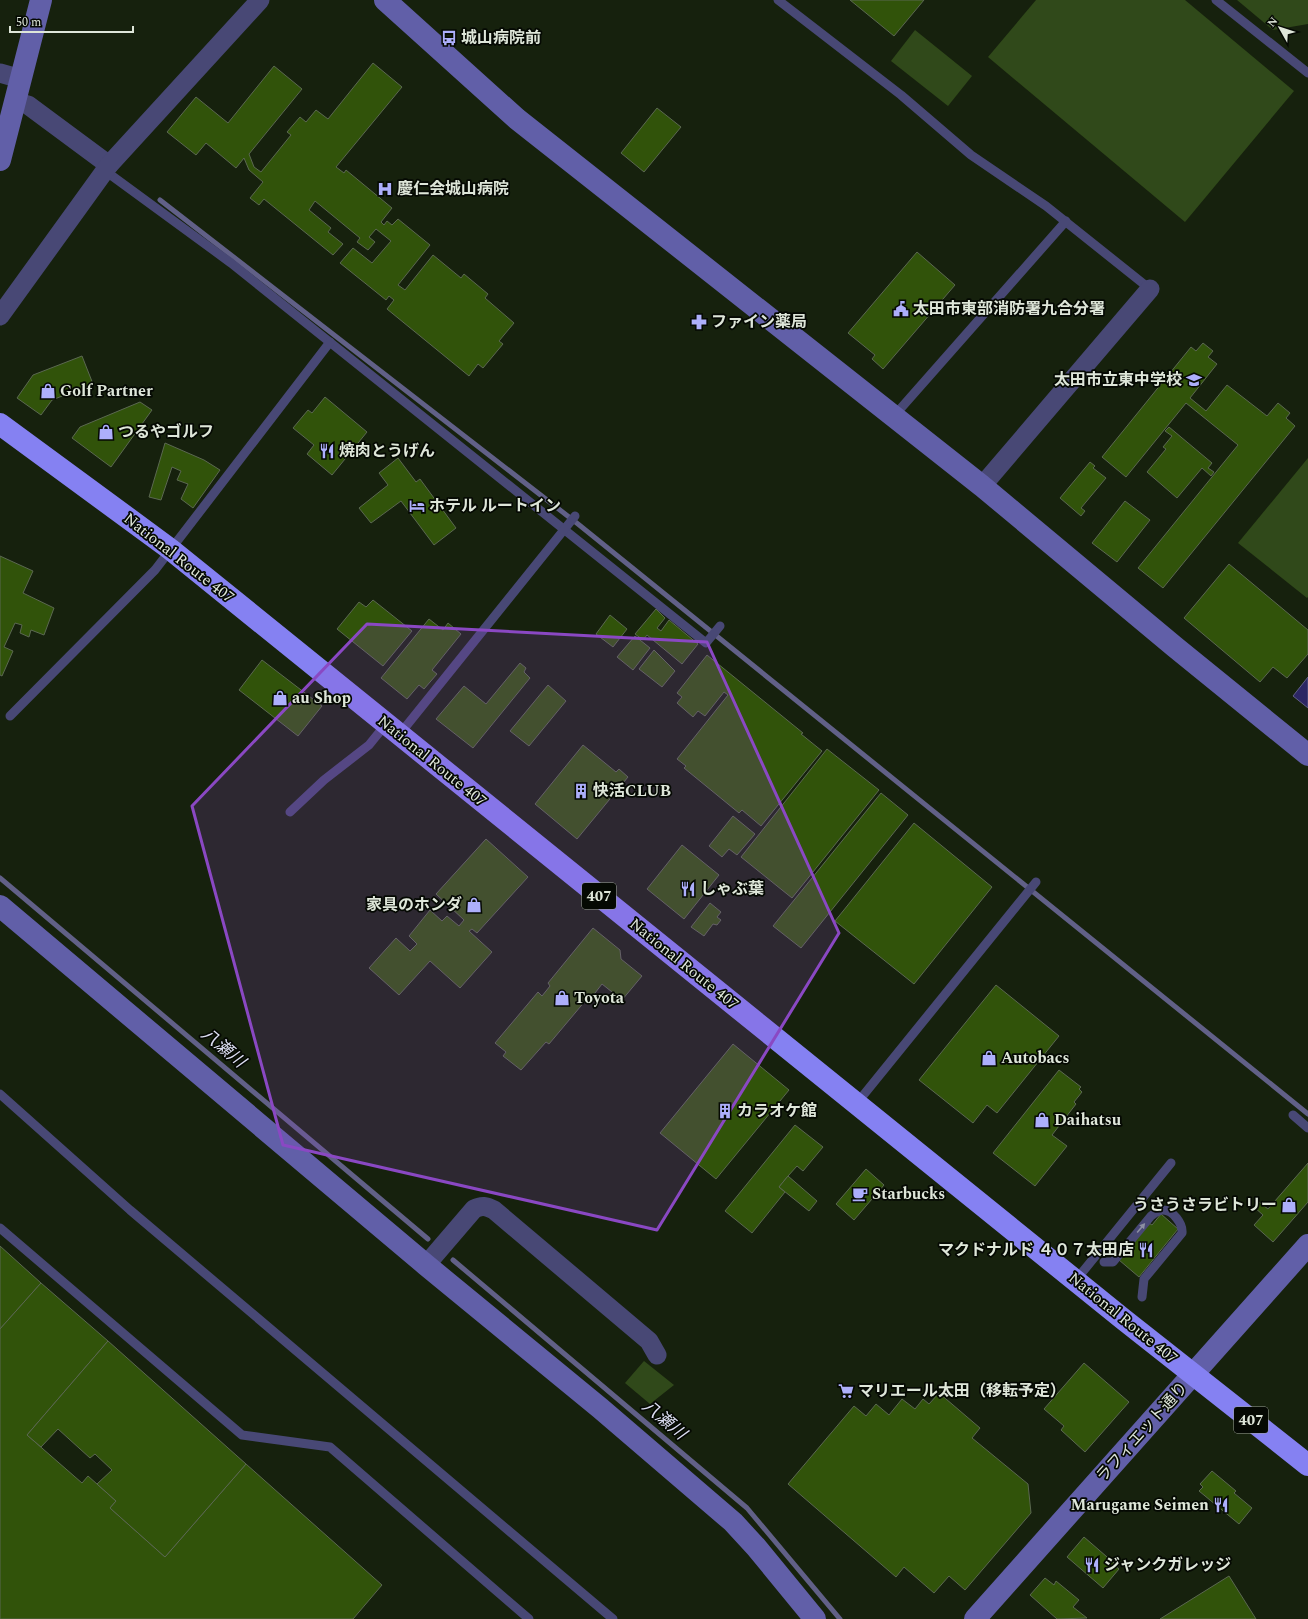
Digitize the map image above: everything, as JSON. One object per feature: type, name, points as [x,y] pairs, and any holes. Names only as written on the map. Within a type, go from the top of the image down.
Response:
[{"type":"highway","name":"National Route 407","points":[[0,424],[170,549],[1193,1375],[1306,1458]]},
{"type":"street","points":[[0,160],[41,0]]},
{"type":"street","points":[[0,316],[107,167],[260,0]]},
{"type":"street","points":[[385,0],[518,119],[982,486],[1181,652],[1308,755]]},
{"type":"street","points":[[0,73],[20,79]]},
{"type":"street","points":[[15,101],[28,105],[107,167]]},
{"type":"street","points":[[982,486],[1150,289]]},
{"type":"street","points":[[0,906],[426,1265],[600,1408],[733,1522],[756,1547],[815,1619]]},
{"type":"street","points":[[426,1265],[474,1209],[481,1206],[487,1207],[494,1210],[649,1341],[657,1355]]},
{"type":"street","name":"ラフィエット通り","points":[[975,1619],[1308,1245]]},
{"type":"lane","points":[[778,0],[901,95],[971,155],[1066,221],[1150,289]]},
{"type":"lane","points":[[1216,0],[1308,73]]},
{"type":"lane","points":[[107,167],[565,527],[706,643],[719,628]]},
{"type":"lane","points":[[894,416],[1066,221]]},
{"type":"lane","points":[[10,716],[155,570],[330,342]]},
{"type":"lane","points":[[290,812],[324,780],[392,729],[575,516]]},
{"type":"lane","points":[[857,1103],[1035,884]]},
{"type":"lane","points":[[0,1094],[130,1210],[612,1619]]},
{"type":"lane","points":[[1293,1115],[1308,1128]]},
{"type":"lane","points":[[1076,1280],[1171,1163]]},
{"type":"lane","points":[[1104,1262],[1113,1262],[1151,1216],[1158,1211],[1165,1210],[1171,1213],[1183,1227],[1182,1233],[1144,1279],[1142,1297]]},
{"type":"lane","points":[[0,1228],[242,1435],[330,1447],[529,1619]]},
{"type":"highlighted area","points":[[367,624],[707,642],[839,933],[657,1230],[283,1145],[192,806]]},
{"type":"green space","points":[[1036,0],[1185,0],[1294,91],[1185,222],[988,57]]},
{"type":"green space","points":[[1237,0],[1308,0],[1308,24],[1273,30]]},
{"type":"green space","points":[[915,30],[972,76],[948,106],[891,61]]},
{"type":"green space","points":[[1308,458],[1308,597],[1307,598],[1238,543]]},
{"type":"green space","points":[[644,1361],[674,1385],[650,1404],[625,1383]]},
{"type":"shaded area","points":[[1308,677],[1308,708],[1293,696]]},
{"type":"building","points":[[850,0],[924,0],[894,36]]},
{"type":"building","points":[[373,63],[402,87],[336,167],[344,173],[346,170],[392,208],[381,222],[384,225],[387,221],[392,225],[398,219],[430,245],[398,285],[405,290],[433,255],[461,278],[464,274],[488,294],[485,298],[514,323],[499,341],[503,344],[483,368],[478,364],[469,376],[387,309],[394,300],[389,296],[386,300],[340,263],[353,248],[372,263],[391,241],[376,229],[369,237],[375,242],[368,250],[357,242],[360,238],[315,201],[309,210],[331,228],[328,232],[343,244],[333,255],[264,199],[259,205],[250,198],[263,182],[249,170],[244,158],[236,168],[206,143],[196,155],[167,132],[196,97],[228,123],[274,66],[302,89],[249,154],[254,167],[261,172],[291,135],[287,132],[300,117],[306,122],[316,110],[328,119]]},
{"type":"building","points":[[657,108],[681,127],[644,172],[621,153]]},
{"type":"building","name":"太田市東部消防署九合分署","points":[[917,252],[955,285],[883,369],[872,359],[875,355],[848,333]]},
{"type":"building","points":[[1203,343],[1213,351],[1208,357],[1217,364],[1190,398],[1206,411],[1227,385],[1267,416],[1278,403],[1290,413],[1286,418],[1295,426],[1163,588],[1138,568],[1238,445],[1186,403],[1126,477],[1102,457],[1191,347],[1196,351]]},
{"type":"building","name":"Golf Partner","points":[[82,356],[93,384],[52,400],[41,415],[17,398],[33,375]]},
{"type":"building","points":[[325,397],[367,432],[332,475],[307,454],[314,445],[293,428],[308,410],[312,413]]},
{"type":"building","name":"つるやゴルフ","points":[[140,402],[152,410],[111,467],[72,438],[80,427]]},
{"type":"building","points":[[1169,427],[1212,463],[1208,468],[1214,472],[1211,476],[1202,468],[1177,498],[1147,472],[1166,449],[1163,447],[1172,436],[1165,431]]},
{"type":"building","points":[[165,443],[204,460],[220,470],[193,508],[181,499],[188,484],[177,480],[181,471],[172,467],[161,500],[149,497]]},
{"type":"building","points":[[398,458],[416,482],[420,479],[456,528],[434,545],[401,501],[371,523],[359,508],[388,485],[379,473]]},
{"type":"building","points":[[1090,462],[1095,466],[1093,468],[1106,478],[1081,508],[1085,511],[1081,516],[1060,498]]},
{"type":"building","points":[[1125,501],[1150,520],[1117,562],[1092,543]]},
{"type":"building","points":[[0,556],[33,571],[23,593],[54,608],[44,635],[31,630],[29,637],[20,633],[22,625],[15,623],[4,647],[13,651],[2,676],[0,675]]},
{"type":"building","points":[[1229,564],[1308,630],[1308,654],[1287,678],[1273,667],[1260,682],[1184,618]]},
{"type":"building","points":[[373,600],[412,631],[383,666],[337,629],[359,602],[366,607]]},
{"type":"building","points":[[656,609],[665,618],[657,628],[661,631],[669,620],[698,644],[682,664],[647,635],[643,640],[635,634]]},
{"type":"building","points":[[610,615],[627,629],[613,647],[596,634]]},
{"type":"building","points":[[429,619],[443,630],[448,623],[461,634],[432,670],[437,674],[424,689],[419,685],[407,699],[381,678]]},
{"type":"building","points":[[635,636],[650,648],[633,670],[617,657]]},
{"type":"building","points":[[654,650],[675,671],[662,687],[639,669]]},
{"type":"building","points":[[707,655],[803,733],[801,734],[822,751],[761,826],[742,810],[739,813],[684,768],[686,766],[677,759],[728,695],[724,692],[705,716],[698,711],[693,717],[677,703],[682,697],[677,693]]},
{"type":"building","name":"au Shop","points":[[262,660],[322,706],[298,736],[239,690]]},
{"type":"building","points":[[520,663],[526,668],[524,672],[530,678],[473,748],[436,719],[464,686],[486,704]]},
{"type":"building","points":[[548,685],[566,701],[529,746],[510,731]]},
{"type":"building","name":"快活CLUB","points":[[583,745],[616,772],[619,769],[628,777],[577,839],[535,804]]},
{"type":"building","points":[[827,749],[879,790],[792,898],[741,857]]},
{"type":"building","points":[[881,793],[908,815],[801,948],[773,926]]},
{"type":"building","points":[[733,816],[755,834],[737,855],[729,849],[722,857],[709,846]]},
{"type":"building","points":[[914,823],[992,887],[914,984],[835,921]]},
{"type":"building","points":[[486,839],[528,877],[477,933],[472,929],[469,931],[492,952],[460,988],[430,961],[399,995],[369,968],[396,938],[410,951],[417,944],[409,936],[430,910],[442,921],[447,916],[459,926],[464,920],[436,894]]},
{"type":"building","points":[[682,845],[719,875],[684,919],[647,889]]},
{"type":"building","points":[[710,903],[721,912],[717,917],[721,920],[717,925],[713,924],[704,936],[691,927]]},
{"type":"building","name":"Toyota","points":[[593,928],[620,950],[621,959],[642,976],[622,1000],[602,984],[588,1002],[586,1000],[549,1044],[546,1042],[521,1070],[503,1056],[506,1052],[495,1043],[538,992],[542,996],[550,986],[548,983]]},
{"type":"building","name":"Autobacs","points":[[996,985],[1059,1036],[997,1113],[987,1105],[973,1123],[919,1080]]},
{"type":"building","name":"カラオケ館","points":[[733,1044],[789,1090],[716,1179],[660,1133]]},
{"type":"building","name":"Daihatsu","points":[[1059,1070],[1081,1087],[1079,1089],[1082,1092],[1074,1102],[1076,1104],[1052,1135],[1067,1146],[1035,1186],[993,1153]]},
{"type":"building","points":[[795,1125],[823,1147],[803,1171],[797,1166],[788,1176],[779,1187],[785,1192],[752,1233],[725,1211]]},
{"type":"building","name":"うさうさラビトリー","points":[[1308,1163],[1308,1202],[1273,1242],[1254,1225],[1263,1215],[1254,1207],[1259,1202],[1268,1209]]},
{"type":"building","name":"Starbucks","points":[[866,1169],[884,1185],[854,1220],[836,1204]]},
{"type":"building","points":[[788,1176],[817,1201],[809,1211],[779,1187]]},
{"type":"building","points":[[1161,1214],[1178,1229],[1139,1277],[1119,1260],[1149,1223],[1152,1225]]},
{"type":"building","points":[[0,1246],[41,1283],[0,1329]]},
{"type":"building","points":[[41,1283],[108,1341],[27,1435],[82,1483],[88,1476],[116,1501],[110,1508],[165,1557],[246,1464],[382,1585],[353,1619],[0,1619],[0,1329]]},
{"type":"building","points":[[108,1341],[246,1464],[165,1557],[110,1508],[116,1501],[97,1484],[112,1470],[95,1454],[90,1458],[58,1429],[41,1447],[27,1435]]},
{"type":"building","points":[[1084,1363],[1129,1402],[1085,1452],[1061,1430],[1064,1426],[1044,1409]]},
{"type":"building","points":[[939,1393],[980,1428],[972,1438],[1028,1484],[1031,1513],[965,1590],[949,1576],[934,1593],[904,1567],[896,1577],[788,1484],[854,1406],[866,1416],[876,1404],[889,1415],[902,1399],[915,1409],[923,1399],[929,1404]]},
{"type":"building","points":[[1212,1471],[1236,1491],[1234,1493],[1252,1508],[1239,1524],[1199,1491],[1203,1487],[1200,1484]]},
{"type":"building","points":[[1084,1537],[1119,1569],[1103,1588],[1067,1557]]},
{"type":"building","points":[[1229,1576],[1256,1619],[1160,1619]]},
{"type":"building","points":[[1045,1578],[1054,1585],[1056,1581],[1079,1600],[1073,1607],[1087,1618],[1057,1619],[1030,1595]]},
{"type":"waterway","points":[[160,200],[578,524],[1308,1114]]},
{"type":"waterway","name":"八瀬川","points":[[0,878],[428,1239]]},
{"type":"waterway","name":"八瀬川","points":[[453,1260],[747,1508],[840,1619]]},
{"type":"place","name":"城山病院前","points":[[449,38]]},
{"type":"place","name":"慶仁会城山病院","points":[[385,189]]},
{"type":"place","name":"太田市東部消防署九合分署","points":[[901,309]]},
{"type":"place","name":"ファイン薬局","points":[[699,322]]},
{"type":"place","name":"太田市立東中学校","points":[[1194,380]]},
{"type":"place","name":"Golf Partner","points":[[48,391]]},
{"type":"place","name":"つるやゴルフ","points":[[106,432]]},
{"type":"place","name":"焼肉とうげん","points":[[327,451]]},
{"type":"place","name":"ホテル ルートイン","points":[[417,506]]},
{"type":"place","name":"au Shop","points":[[280,698]]},
{"type":"place","name":"快活CLUB","points":[[581,791]]},
{"type":"place","name":"しゃぶ葉","points":[[688,889]]},
{"type":"place","name":"家具のホンダ","points":[[474,905]]},
{"type":"place","name":"Toyota","points":[[562,998]]},
{"type":"place","name":"Autobacs","points":[[989,1058]]},
{"type":"place","name":"カラオケ館","points":[[725,1111]]},
{"type":"place","name":"Daihatsu","points":[[1042,1120]]},
{"type":"place","name":"Starbucks","points":[[860,1194]]},
{"type":"place","name":"うさうさラビトリー","points":[[1289,1205]]},
{"type":"place","name":"マクドナルド ４０７太田店","points":[[1146,1250]]},
{"type":"place","name":"マリエール太田（移転予定）","points":[[846,1391]]},
{"type":"place","name":"Marugame Seimen","points":[[1221,1505]]},
{"type":"place","name":"ジャンクガレッジ","points":[[1092,1565]]}]
